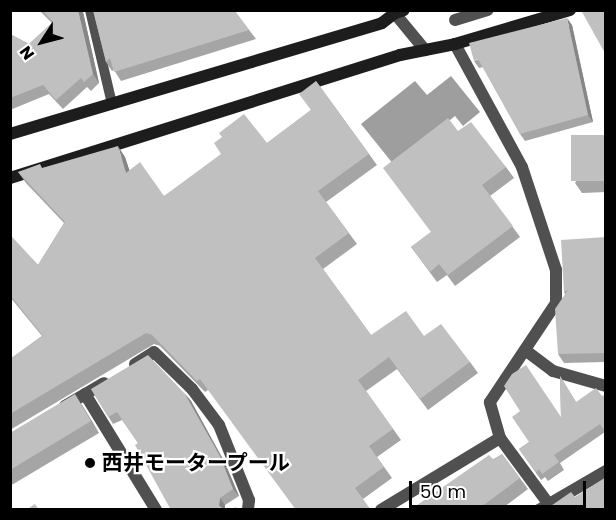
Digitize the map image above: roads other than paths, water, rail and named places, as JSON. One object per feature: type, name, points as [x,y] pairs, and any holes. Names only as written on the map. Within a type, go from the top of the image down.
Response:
[{"type":"street","points":[[455,20],[488,10]]},
{"type":"street","points":[[10,178],[400,55],[455,45],[570,10]]},
{"type":"street","points":[[10,134],[382,22],[397,11],[425,50]]},
{"type":"street","points":[[455,45],[522,167],[556,270],[556,303],[490,402],[500,438],[544,506],[606,471]]},
{"type":"street","points":[[525,350],[553,371],[606,386]]},
{"type":"street","points":[[57,411],[154,352],[192,389],[219,424],[248,505],[232,510]]},
{"type":"street","points":[[85,394],[156,510]]},
{"type":"street","points":[[381,510],[500,438]]},
{"type":"lane","points":[[90,10],[112,104]]},
{"type":"place","name":"西井モータープール","points":[[90,463]]}]
